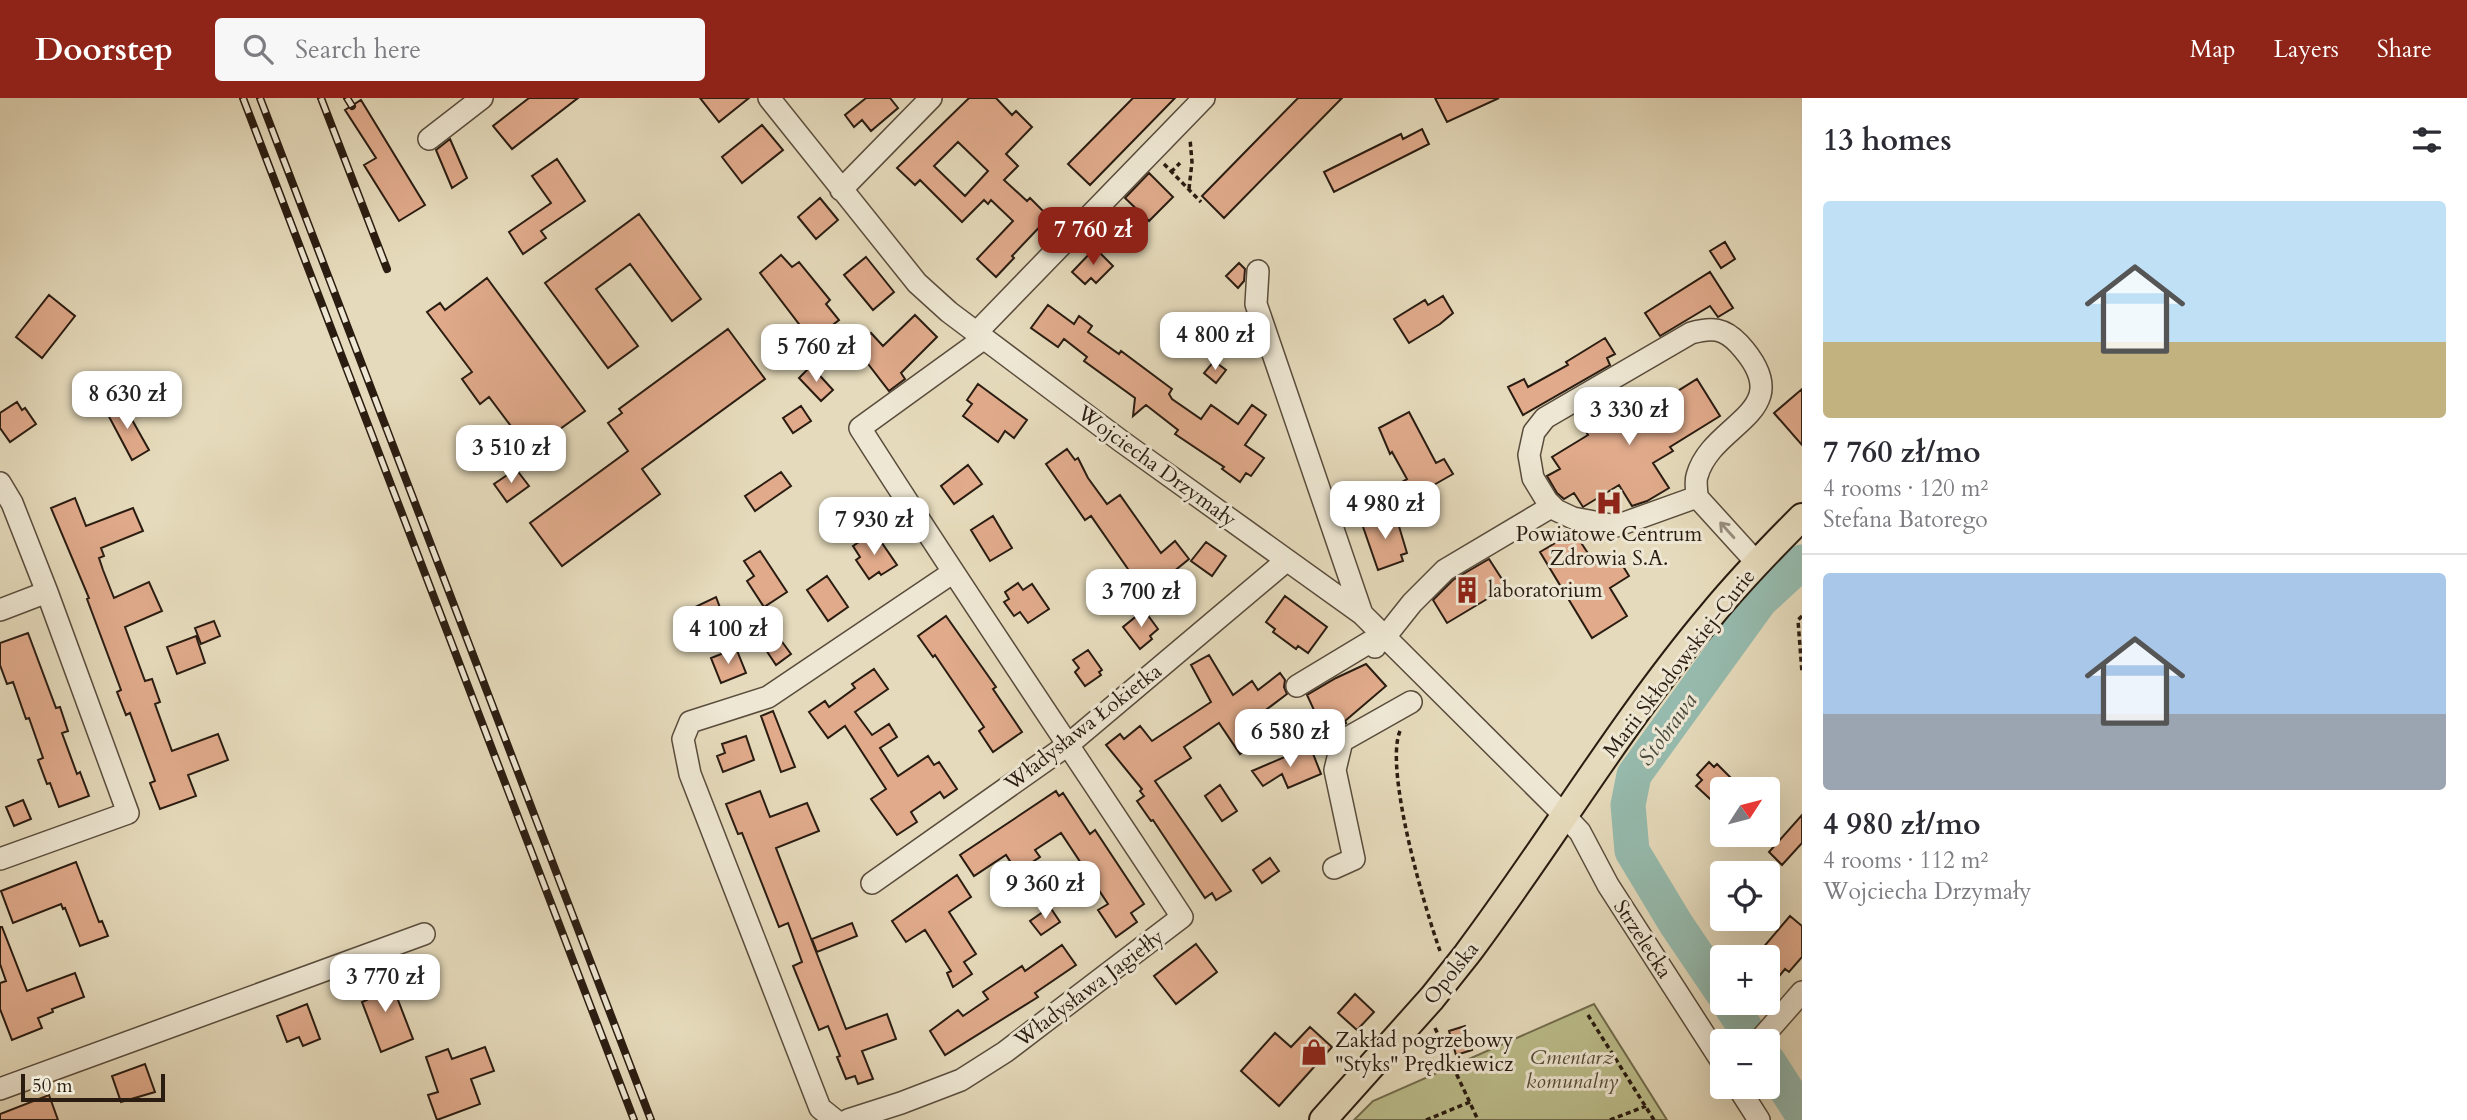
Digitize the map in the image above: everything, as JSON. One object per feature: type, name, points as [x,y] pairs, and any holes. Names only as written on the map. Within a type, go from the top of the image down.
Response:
[{"type":"main road","name":"Marii Skłodowskiej-Curie","points":[[1564,816],[1711,614],[1802,517]]},
{"type":"main road","name":"Opolska","points":[[1322,1120],[1437,992],[1493,920],[1564,816]]},
{"type":"street","points":[[429,139],[482,98]]},
{"type":"street","name":"Wojciecha Drzymały","points":[[769,98],[917,283],[980,336],[1362,614],[1380,642],[1564,816]]},
{"type":"street","points":[[841,190],[931,98]]},
{"type":"street","points":[[980,336],[1204,98]]},
{"type":"street","points":[[1258,271],[1256,304],[1362,614]]},
{"type":"street","points":[[1697,497],[1616,526],[1573,518],[1551,507],[1533,478],[1529,454],[1534,432],[1545,418],[1691,333],[1707,328],[1730,334],[1750,354],[1764,379],[1763,398],[1753,416],[1708,453],[1696,477],[1697,497],[1757,563]]},
{"type":"street","name":"Władysława Jagiełły","points":[[848,1120],[961,1080],[1005,1052],[1182,918],[1069,744],[952,573],[860,428],[980,336]]},
{"type":"street","points":[[0,483],[12,503],[47,592],[128,813],[0,859]]},
{"type":"street","points":[[1297,686],[1370,642],[1380,642],[1412,603],[1445,570],[1551,507]]},
{"type":"street","name":"Władysława Łokietka","points":[[872,883],[1069,744],[1286,561]]},
{"type":"street","points":[[835,1120],[820,1108],[690,774],[683,739],[690,722],[768,697],[952,573]]},
{"type":"street","points":[[0,610],[47,592]]},
{"type":"street","points":[[1334,868],[1354,859],[1335,770],[1342,741],[1411,702]]},
{"type":"street","name":"Strzelecka","points":[[1564,816],[1580,832],[1608,886],[1710,1043]]},
{"type":"street","points":[[0,1089],[424,934]]},
{"type":"street","points":[[1771,1029],[1802,992]]},
{"type":"street","points":[[1746,1099],[1759,1120]]},
{"type":"path","points":[[1189,189],[1191,131]]},
{"type":"path","points":[[1158,157],[1201,202]]},
{"type":"path","points":[[1171,172],[1180,163]]},
{"type":"path","points":[[1802,616],[1798,620],[1802,673]]},
{"type":"path","points":[[1411,702],[1396,740],[1401,799],[1428,918],[1444,962]]},
{"type":"path","points":[[1588,1015],[1654,1120]]},
{"type":"path","points":[[1431,1019],[1478,1120]]},
{"type":"path","points":[[1426,1120],[1470,1102]]},
{"type":"path","points":[[1610,1120],[1646,1106]]},
{"type":"green space","name":"Cmentarz komunalny","points":[[1594,1004],[1667,1120],[1354,1120],[1373,1101]]},
{"type":"building","points":[[529,98],[578,98],[512,149],[493,126]]},
{"type":"building","points":[[700,98],[749,98],[719,122]]},
{"type":"building","points":[[866,98],[890,98],[898,108],[871,131],[862,120],[854,127],[845,115]]},
{"type":"building","points":[[969,98],[996,98],[1012,115],[1016,111],[1032,127],[1006,154],[1018,166],[1004,180],[1027,201],[1030,198],[1049,217],[996,277],[977,259],[1013,221],[991,200],[988,204],[984,200],[962,222],[920,180],[915,185],[897,168]],"holes":[[[958,142],[988,171],[965,196],[934,166]]]},
{"type":"building","points":[[1133,98],[1175,98],[1090,185],[1068,164]]},
{"type":"building","points":[[1298,98],[1342,98],[1224,218],[1202,196]]},
{"type":"building","points":[[1435,98],[1499,98],[1447,122]]},
{"type":"building","points":[[361,100],[425,205],[399,221],[364,165],[376,158],[345,110]]},
{"type":"building","points":[[762,125],[783,150],[742,183],[722,157]]},
{"type":"building","points":[[1422,129],[1429,144],[1334,192],[1324,172],[1401,134],[1403,139]]},
{"type":"building","points":[[450,139],[467,178],[452,188],[436,150]]},
{"type":"building","points":[[557,159],[585,201],[541,231],[546,238],[523,254],[509,232],[551,203],[532,176]]},
{"type":"building","points":[[1149,173],[1173,197],[1149,221],[1125,198]]},
{"type":"building","points":[[820,198],[838,220],[816,239],[798,217]]},
{"type":"building","points":[[639,214],[701,299],[672,321],[630,264],[596,289],[638,346],[608,368],[545,283]]},
{"type":"building","points":[[1725,242],[1735,259],[1721,268],[1710,251]]},
{"type":"building","points":[[1095,248],[1113,266],[1096,283],[1091,278],[1085,284],[1072,272]]},
{"type":"building","points":[[781,255],[792,267],[799,262],[830,300],[826,304],[839,320],[812,341],[760,273]]},
{"type":"building","points":[[866,257],[894,292],[873,310],[844,275]]},
{"type":"building","points":[[1239,263],[1245,269],[1244,281],[1238,288],[1226,276]]},
{"type":"building","points":[[1710,272],[1733,308],[1718,317],[1710,306],[1660,336],[1645,313]]},
{"type":"building","points":[[487,278],[585,411],[542,442],[547,449],[535,458],[489,397],[480,404],[462,379],[472,372],[427,312],[440,303],[445,310]]},
{"type":"building","points":[[49,295],[75,316],[42,358],[16,337]]},
{"type":"building","points":[[1443,296],[1453,313],[1409,343],[1394,319],[1425,300],[1428,305]]},
{"type":"building","points":[[1048,305],[1074,324],[1079,316],[1092,326],[1088,332],[1119,354],[1121,351],[1172,389],[1169,394],[1172,399],[1201,419],[1211,405],[1238,424],[1252,405],[1266,415],[1245,445],[1264,458],[1251,476],[1246,473],[1240,482],[1222,469],[1224,467],[1175,434],[1178,430],[1146,405],[1133,416],[1135,398],[1084,361],[1087,357],[1064,339],[1058,347],[1031,328]]},
{"type":"building","points":[[915,315],[937,337],[901,373],[905,379],[889,391],[855,347],[871,333],[883,346]]},
{"type":"building","points":[[728,329],[765,379],[642,469],[660,494],[562,566],[530,523],[628,451],[608,423],[622,413],[619,409]]},
{"type":"building","points":[[1605,338],[1615,354],[1607,358],[1610,365],[1523,415],[1508,387],[1524,379],[1528,387],[1568,365],[1566,362]]},
{"type":"building","points":[[1214,361],[1226,370],[1216,383],[1204,373]]},
{"type":"building","points":[[811,366],[833,390],[821,401],[799,378]]},
{"type":"building","points":[[1697,379],[1720,416],[1670,447],[1673,451],[1653,463],[1669,488],[1632,506],[1619,485],[1583,507],[1574,493],[1564,499],[1557,493],[1547,476],[1560,469],[1552,457],[1588,435],[1576,415],[1611,395],[1628,422]]},
{"type":"building","points":[[978,384],[1027,420],[1014,438],[1005,431],[998,442],[963,416],[972,404],[967,400]]},
{"type":"building","points":[[1802,389],[1802,445],[1774,413]]},
{"type":"building","points":[[17,402],[22,410],[25,408],[36,424],[10,442],[0,428],[0,413]]},
{"type":"building","points":[[122,402],[149,450],[132,460],[106,411]]},
{"type":"building","points":[[801,406],[811,421],[793,433],[783,418]]},
{"type":"building","points":[[1409,412],[1436,463],[1444,459],[1453,474],[1395,507],[1386,491],[1407,479],[1392,452],[1390,454],[1379,428]]},
{"type":"building","points":[[1067,449],[1075,460],[1078,458],[1088,478],[1107,504],[1120,495],[1161,553],[1175,541],[1189,559],[1135,603],[1126,591],[1137,582],[1091,516],[1085,520],[1046,464]]},
{"type":"building","points":[[968,465],[982,484],[954,504],[941,486]]},
{"type":"building","points":[[516,469],[529,486],[507,502],[494,484]]},
{"type":"building","points":[[781,472],[791,486],[755,511],[745,496]]},
{"type":"building","points":[[75,498],[86,526],[133,508],[143,531],[101,548],[104,556],[99,558],[103,570],[114,598],[149,582],[162,611],[125,627],[145,681],[152,679],[160,702],[155,704],[172,751],[218,734],[228,760],[188,775],[196,796],[160,809],[150,783],[155,781],[130,713],[126,715],[117,692],[121,690],[87,599],[89,598],[51,508]]},
{"type":"building","points":[[1395,513],[1407,553],[1401,555],[1403,561],[1378,570],[1362,524]]},
{"type":"building","points":[[993,516],[1012,548],[990,561],[971,530]]},
{"type":"building","points":[[1574,532],[1595,564],[1615,553],[1629,576],[1610,588],[1627,616],[1592,638],[1540,552]]},
{"type":"building","points":[[871,534],[878,545],[882,543],[897,565],[869,579],[856,560],[860,557],[853,546]]},
{"type":"building","points":[[1206,542],[1226,556],[1212,576],[1191,561]]},
{"type":"building","points":[[760,551],[787,592],[764,607],[747,581],[754,576],[744,561]]},
{"type":"building","name":"laboratorium","points":[[1489,559],[1507,587],[1447,623],[1433,600],[1453,580]]},
{"type":"building","points":[[827,576],[848,607],[828,621],[807,590]]},
{"type":"building","points":[[1018,583],[1023,590],[1032,584],[1049,609],[1028,623],[1020,612],[1014,616],[1004,602],[1009,599],[1005,592]]},
{"type":"building","points":[[1285,596],[1327,627],[1308,653],[1298,646],[1296,649],[1273,632],[1275,629],[1266,622]]},
{"type":"building","points":[[716,597],[722,613],[697,623],[691,609]]},
{"type":"building","points":[[1144,610],[1158,629],[1150,636],[1152,639],[1140,649],[1123,627]]},
{"type":"building","points":[[946,616],[996,687],[993,689],[1022,732],[993,752],[979,731],[984,727],[935,655],[933,657],[918,636]]},
{"type":"building","points":[[214,621],[220,636],[201,644],[195,628]]},
{"type":"building","points":[[28,633],[56,708],[60,707],[68,731],[62,733],[77,774],[80,772],[89,796],[59,807],[38,760],[43,758],[29,718],[26,719],[13,682],[7,684],[0,665],[0,643]]},
{"type":"building","points":[[196,636],[205,663],[177,674],[167,647]]},
{"type":"building","points":[[780,639],[791,654],[776,665],[766,650]]},
{"type":"building","points":[[736,648],[746,673],[721,683],[711,658]]},
{"type":"building","points":[[1088,650],[1102,670],[1099,672],[1101,675],[1085,686],[1075,672],[1079,668],[1073,660]]},
{"type":"building","points":[[1209,655],[1233,695],[1252,681],[1258,690],[1280,673],[1285,680],[1287,694],[1254,719],[1266,736],[1240,754],[1219,723],[1184,747],[1191,758],[1155,781],[1231,891],[1216,900],[1212,893],[1205,898],[1153,820],[1151,821],[1137,801],[1144,796],[1140,791],[1142,789],[1106,745],[1120,734],[1124,739],[1140,726],[1152,741],[1211,702],[1191,665]]},
{"type":"building","points":[[1366,664],[1386,686],[1345,721],[1346,723],[1325,734],[1307,695]]},
{"type":"building","points":[[874,669],[888,689],[855,712],[872,735],[889,724],[897,737],[880,748],[898,776],[928,756],[934,765],[939,762],[957,789],[944,798],[940,792],[911,812],[917,822],[897,835],[871,799],[886,789],[845,726],[828,738],[809,712],[825,701],[829,707],[855,688],[852,684]]},
{"type":"building","points":[[773,711],[795,767],[781,772],[761,716]]},
{"type":"building","points":[[746,736],[754,760],[723,772],[717,756],[725,753],[722,744]]},
{"type":"building","points":[[1310,746],[1321,774],[1288,788],[1282,774],[1263,786],[1252,771]]},
{"type":"building","points":[[1709,762],[1714,767],[1717,764],[1730,777],[1710,777],[1710,799],[1696,786],[1702,780],[1697,775]]},
{"type":"building","points":[[1220,785],[1237,811],[1222,821],[1205,796]]},
{"type":"building","points":[[760,791],[770,817],[807,803],[819,831],[776,848],[846,1029],[887,1014],[896,1039],[862,1051],[873,1079],[858,1084],[855,1076],[846,1079],[828,1026],[819,1030],[793,966],[802,962],[788,923],[779,927],[742,833],[738,834],[726,804]]},
{"type":"building","points":[[1056,791],[1059,796],[1063,793],[1090,834],[1095,830],[1144,904],[1131,913],[1137,922],[1116,937],[1098,910],[1108,904],[1061,833],[1035,850],[1040,857],[1017,872],[1006,855],[974,876],[960,855]]},
{"type":"building","points":[[23,800],[31,819],[14,826],[6,807]]},
{"type":"building","points":[[1802,815],[1802,843],[1782,865],[1769,852],[1773,847],[1780,847],[1780,840]]},
{"type":"building","points":[[1270,858],[1279,871],[1262,883],[1253,870]]},
{"type":"building","points":[[76,862],[99,922],[102,921],[108,936],[80,946],[61,904],[13,923],[1,891]]},
{"type":"building","points":[[957,875],[971,897],[949,912],[976,954],[964,962],[972,974],[953,987],[947,973],[951,971],[925,930],[906,942],[892,921]]},
{"type":"building","points":[[1050,907],[1060,922],[1041,935],[1030,921]]},
{"type":"building","points":[[1790,916],[1802,926],[1802,957],[1789,972],[1785,969],[1780,975],[1780,945],[1765,945],[1780,931]]},
{"type":"building","points":[[852,923],[857,936],[817,952],[812,939]]},
{"type":"building","points":[[0,927],[27,991],[75,973],[84,997],[52,1009],[53,1012],[38,1018],[42,1028],[12,1040],[0,1009],[0,983],[6,981],[0,964]]},
{"type":"building","points":[[1196,944],[1217,972],[1176,1004],[1154,976]]},
{"type":"building","points":[[1062,945],[1076,965],[1035,993],[1038,997],[945,1055],[930,1031],[958,1010],[963,1016],[988,999],[983,992],[1022,966],[1025,971]]},
{"type":"building","points":[[388,974],[413,1039],[381,1052],[362,1002],[367,1000],[361,984]]},
{"type":"building","points":[[1355,994],[1374,1012],[1357,1030],[1338,1013]]},
{"type":"building","points":[[307,1004],[320,1039],[303,1046],[299,1037],[287,1042],[277,1016]]},
{"type":"building","points":[[1465,1026],[1472,1050],[1456,1055],[1449,1031]]},
{"type":"building","points":[[1310,1027],[1332,1047],[1279,1106],[1241,1071],[1275,1033],[1291,1047]]},
{"type":"building","points":[[485,1047],[494,1071],[471,1079],[480,1104],[437,1120],[428,1095],[438,1092],[426,1057],[448,1049],[452,1059]]},
{"type":"building","points":[[145,1064],[155,1092],[121,1102],[112,1076]]},
{"type":"building","points":[[49,1095],[58,1120],[0,1120],[0,1114]]},
{"type":"waterway","name":"Stobrawa","points":[[1710,974],[1632,851],[1628,805],[1634,775],[1760,601],[1802,562]]},
{"type":"waterway","name":"Stobrawa","points":[[1737,1015],[1746,1029]]},
{"type":"waterway","name":"Stobrawa","points":[[1780,1080],[1802,1114]]},
{"type":"railway","points":[[243,98],[634,1120]]},
{"type":"railway","points":[[260,98],[651,1120]]},
{"type":"railway","points":[[321,98],[387,269]]},
{"type":"railway","points":[[347,98],[352,106]]},
{"type":"place","name":"Powiatowe Centrum Zdrowia S.A.","points":[[1609,503]]},
{"type":"place","name":"laboratorium","points":[[1467,590]]},
{"type":"place","name":"Zakład pogrzebowy \"Styks\" Prędkiewicz","points":[[1314,1052]]}]
